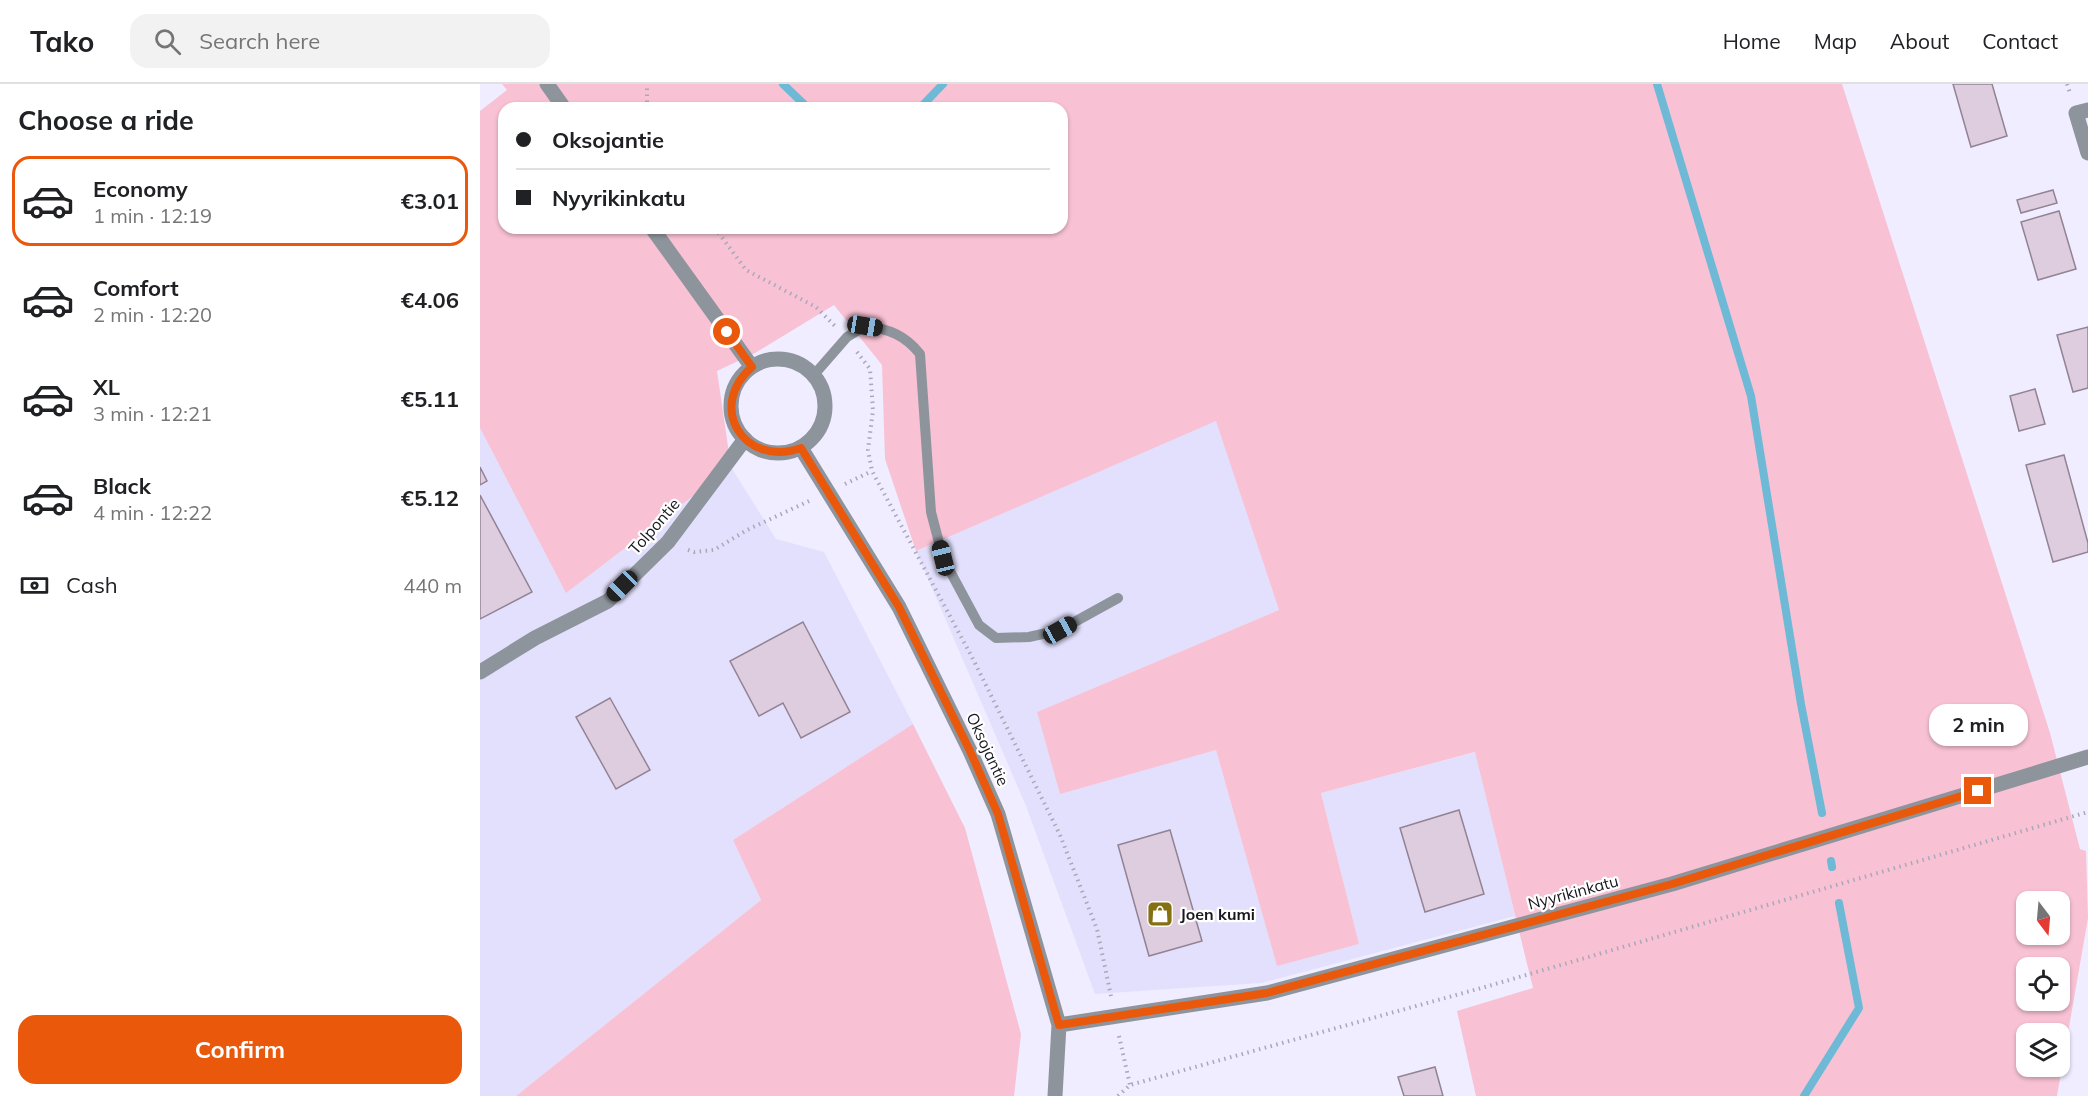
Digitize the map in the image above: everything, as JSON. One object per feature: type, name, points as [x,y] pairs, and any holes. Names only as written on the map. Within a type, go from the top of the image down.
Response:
[{"type":"street","points":[[547,84],[560,102]]},
{"type":"street","points":[[2088,110],[2076,113],[2088,153]]},
{"type":"street","points":[[656,234],[752,367]]},
{"type":"street","points":[[781,359],[796,363],[813,376],[824,396],[825,411],[821,426],[801,448],[786,453],[771,453],[745,440],[732,415],[731,401],[742,376],[752,367],[766,361],[781,359]]},
{"type":"street","name":"Tolpontie","points":[[480,672],[535,638],[608,601],[668,542],[745,440]]},
{"type":"street","name":"Oksojantie","points":[[801,448],[899,607],[970,751],[998,814],[1059,1025],[1055,1096]]},
{"type":"street","name":"Nyyrikinkatu","points":[[1059,1025],[1290,987],[1672,884],[2088,757]]},
{"type":"lane","points":[[813,376],[847,337],[865,326],[888,329],[909,340],[920,354],[931,512],[943,558],[979,625],[996,638],[1029,637],[1060,630],[1118,598]]},
{"type":"path","points":[[647,84],[647,102]]},
{"type":"path","points":[[719,234],[746,270],[816,307],[847,337],[870,369],[873,410],[868,450],[872,471],[973,659],[1060,835],[1097,929],[1130,1085]]},
{"type":"path","points":[[668,542],[694,552],[714,550],[747,530],[872,471]]},
{"type":"path","points":[[1118,1096],[1130,1085],[1485,987],[2088,812]]},
{"type":"shaded area","points":[[502,84],[1842,84],[2050,733],[2080,849],[2086,851],[2088,918],[2070,1023],[2016,1023],[2016,1077],[2060,1077],[2057,1096],[1476,1096],[1457,1011],[1533,988],[1475,752],[1321,793],[1359,944],[1277,966],[1216,750],[1060,794],[1037,712],[1279,610],[1216,421],[916,551],[885,459],[882,365],[834,305],[755,353],[717,371],[731,467],[566,593],[480,428],[480,111],[507,90]]},
{"type":"shaded area","points":[[1216,420],[1279,610],[1037,712],[1061,793],[1216,750],[1277,965],[1359,944],[1321,793],[1476,752],[1515,916],[1261,983],[1095,994],[1026,806],[916,551]]},
{"type":"shaded area","points":[[480,428],[566,592],[731,467],[776,539],[824,552],[913,724],[733,840],[761,900],[516,1096],[480,1096]]},
{"type":"shaded area","points":[[913,724],[965,828],[1021,1034],[1014,1096],[516,1096],[761,900],[733,840]]},
{"type":"building","points":[[1953,84],[1992,84],[2007,136],[1971,147]]},
{"type":"building","points":[[2053,190],[2057,203],[2021,213],[2017,200]]},
{"type":"building","points":[[2059,211],[2076,269],[2038,280],[2021,222]]},
{"type":"building","points":[[2088,327],[2088,388],[2073,392],[2057,335]]},
{"type":"building","points":[[2035,389],[2045,424],[2019,431],[2010,396]]},
{"type":"building","points":[[2064,455],[2088,543],[2088,552],[2053,562],[2026,465]]},
{"type":"building","points":[[480,467],[487,481],[480,485]]},
{"type":"building","points":[[480,495],[532,592],[480,619]]},
{"type":"building","points":[[803,622],[850,712],[801,738],[783,703],[759,716],[730,661]]},
{"type":"building","points":[[610,698],[650,770],[616,789],[576,717]]},
{"type":"building","points":[[1459,810],[1484,894],[1425,912],[1400,828]]},
{"type":"building","points":[[1170,830],[1202,941],[1149,956],[1118,845]]},
{"type":"building","points":[[1435,1067],[1443,1096],[1404,1096],[1398,1077]]},
{"type":"waterway","points":[[783,84],[802,102]]},
{"type":"waterway","points":[[926,102],[943,84]]},
{"type":"waterway","points":[[1657,84],[1751,396],[1801,704],[1822,813]]},
{"type":"waterway","points":[[1831,861],[1832,867]]},
{"type":"waterway","points":[[1804,1096],[1859,1008],[1839,903]]},
{"type":"place","name":"Joen kumi","points":[[1160,914]]},
{"type":"route","points":[[727,332],[752,367],[742,376],[731,401],[736,428],[745,440],[771,453],[786,453],[801,448],[899,607],[970,751],[998,814],[1059,1025],[1267,993],[1672,884],[1978,791]]}]
